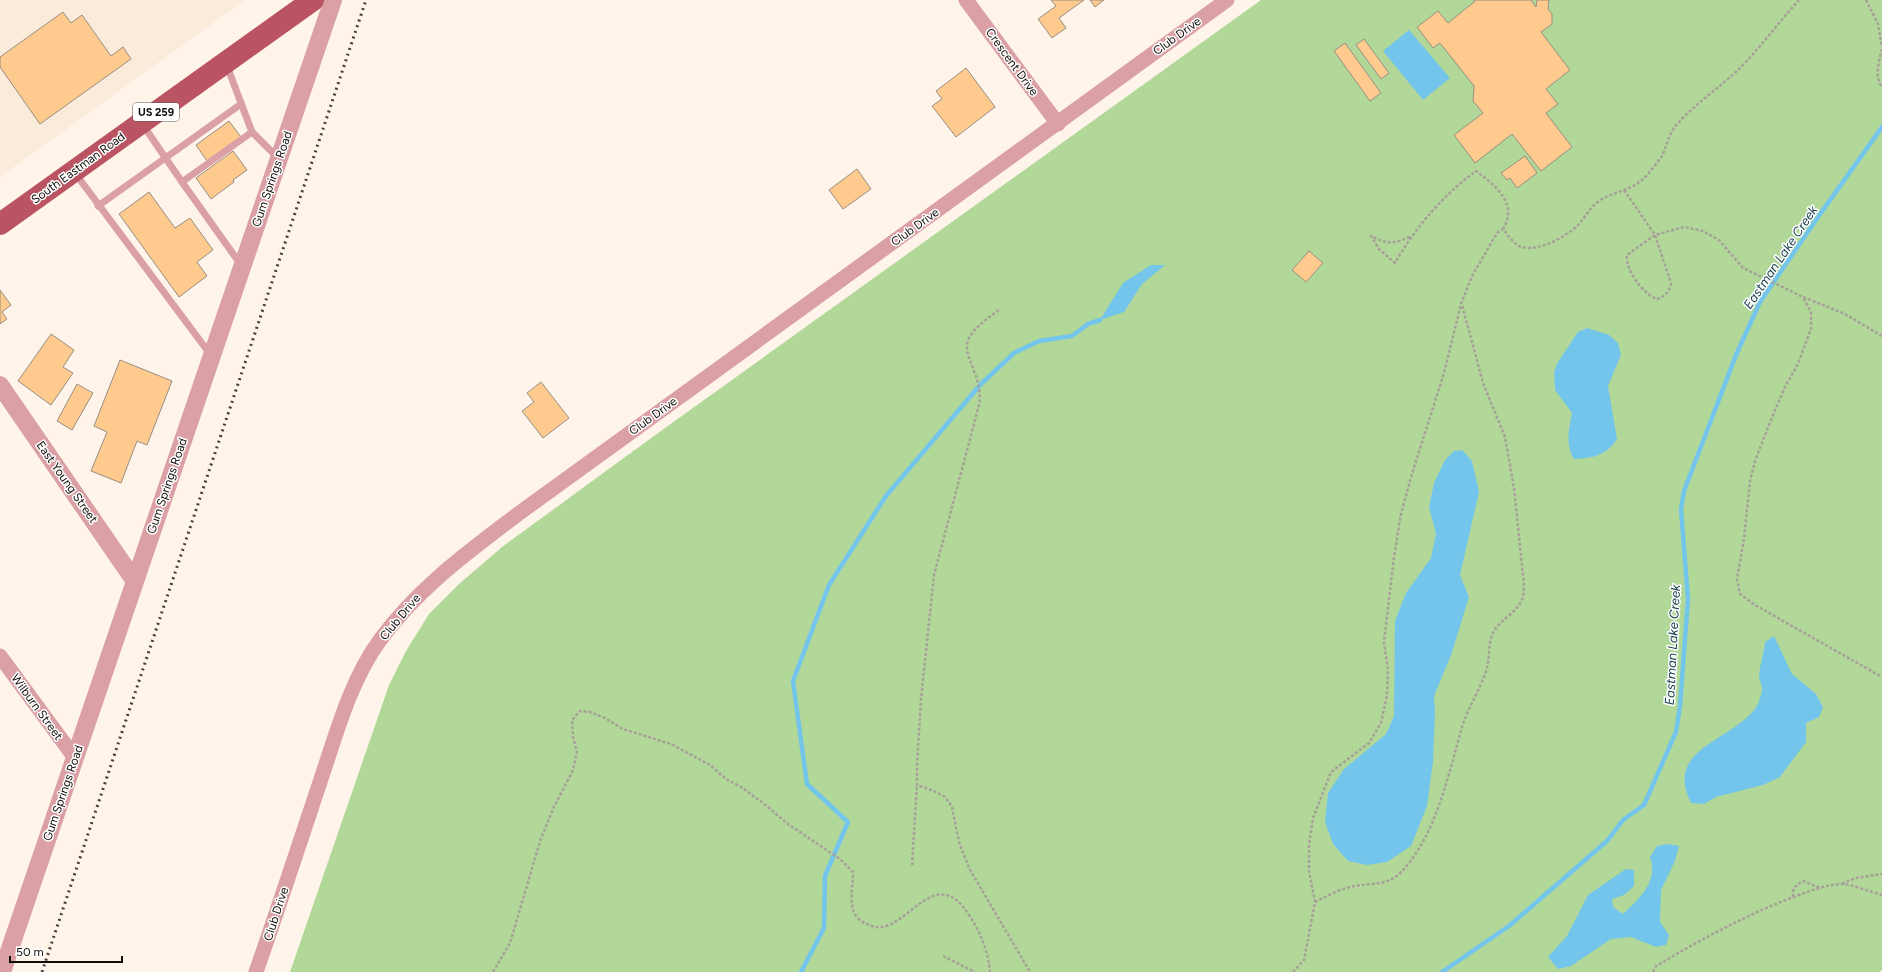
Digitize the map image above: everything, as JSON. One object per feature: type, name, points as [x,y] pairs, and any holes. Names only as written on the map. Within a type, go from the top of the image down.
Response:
[{"type":"main road","name":"South Eastman Road","points":[[0,224],[313,0]]},
{"type":"street","name":"Gum Springs Road","points":[[2,972],[134,580],[333,0]]},
{"type":"street","name":"Crescent Drive","points":[[966,0],[1058,124]]},
{"type":"street","name":"Club Drive","points":[[256,972],[346,706],[361,672],[379,641],[404,610],[428,585],[518,514],[1227,0]]},
{"type":"street","name":"East Young Street","points":[[0,385],[134,580]]},
{"type":"street","name":"Wilburn Street","points":[[0,656],[75,758]]},
{"type":"lane","points":[[225,63],[252,132],[279,159]]},
{"type":"lane","points":[[98,206],[166,159],[241,104]]},
{"type":"lane","points":[[141,123],[242,265]]},
{"type":"lane","points":[[182,182],[252,132]]},
{"type":"lane","points":[[74,172],[98,206],[212,356]]},
{"type":"path","points":[[1503,229],[1517,245],[1529,248],[1544,245],[1560,239],[1577,226],[1589,209],[1603,198],[1624,190],[1646,177],[1662,156],[1669,134],[1678,122],[1738,70],[1762,45],[1798,0]]},
{"type":"path","points":[[1866,0],[1878,24],[1882,48],[1878,66],[1879,82],[1882,87]]},
{"type":"path","points":[[1293,972],[1304,960],[1315,902],[1309,871],[1309,845],[1313,818],[1331,772],[1369,743],[1381,723],[1387,695],[1388,671],[1384,642],[1402,514],[1412,474],[1444,373],[1461,304],[1472,276],[1497,233],[1503,229],[1508,221],[1507,205],[1496,186],[1476,171],[1460,183],[1410,237],[1395,263],[1379,250],[1371,236],[1383,242],[1397,243],[1410,237]]},
{"type":"path","points":[[1624,190],[1655,235],[1671,283],[1669,290],[1664,297],[1657,299],[1651,297],[1630,270],[1626,261],[1627,255],[1655,235],[1684,227],[1704,231],[1719,240],[1743,268],[1803,297],[1845,314],[1882,336]]},
{"type":"path","points":[[1803,297],[1810,312],[1811,329],[1797,366],[1775,410],[1752,473],[1738,579],[1740,594],[1755,605],[1778,616],[1827,647],[1882,677]]},
{"type":"path","points":[[1315,902],[1335,892],[1354,886],[1390,881],[1400,873],[1420,847],[1429,831],[1456,751],[1462,725],[1486,672],[1491,636],[1501,622],[1523,598],[1524,585],[1514,488],[1504,437],[1483,383],[1461,304]]},
{"type":"path","points":[[912,865],[918,785],[917,765],[921,699],[934,575],[980,401],[980,385],[966,352],[967,342],[974,331],[999,310]]},
{"type":"path","points":[[493,972],[510,943],[541,838],[554,807],[573,770],[577,752],[573,737],[572,720],[580,711],[590,712],[605,718],[623,729],[671,744],[710,765],[726,779],[741,786],[788,824],[840,859],[853,872],[853,911],[861,922],[876,927],[890,924],[921,902],[935,895],[950,897],[964,906],[977,927],[988,956],[990,972]]},
{"type":"path","points":[[918,785],[945,797],[952,807],[959,842],[969,868],[1030,972]]},
{"type":"path","points":[[1653,972],[1656,966],[1714,933],[1767,906],[1821,888],[1842,884],[1855,878],[1882,874]]},
{"type":"path","points":[[1793,897],[1792,891],[1796,885],[1803,881],[1821,888]]},
{"type":"path","points":[[1842,884],[1882,895]]},
{"type":"path","points":[[943,956],[975,972]]},
{"type":"shaded area","points":[[0,0],[245,0],[0,177]]},
{"type":"green space","points":[[1261,0],[1882,0],[1882,970],[1879,972],[290,972],[389,685],[406,651],[429,614],[459,584],[502,547],[658,433]]},
{"type":"water","points":[[1409,30],[1450,78],[1423,100],[1383,51]]},
{"type":"water","points":[[1151,265],[1165,265],[1142,284],[1124,312],[1100,320],[1123,283]]},
{"type":"water","points":[[1587,328],[1609,335],[1618,343],[1621,355],[1608,386],[1617,439],[1604,453],[1593,457],[1574,459],[1569,447],[1569,431],[1572,413],[1555,390],[1554,372],[1558,362],[1578,332]]},
{"type":"water","points":[[1462,450],[1472,461],[1479,492],[1460,575],[1469,597],[1451,655],[1434,696],[1435,713],[1433,762],[1427,806],[1411,846],[1387,862],[1367,865],[1348,861],[1333,844],[1325,822],[1328,793],[1344,769],[1386,734],[1394,716],[1395,621],[1406,593],[1431,558],[1436,534],[1429,507],[1434,483],[1445,460],[1454,451]]},
{"type":"water","points":[[1774,636],[1792,674],[1816,694],[1823,707],[1819,717],[1806,723],[1806,742],[1780,777],[1763,785],[1716,797],[1704,804],[1691,803],[1685,785],[1686,770],[1693,758],[1703,748],[1744,720],[1755,709],[1762,692],[1759,675],[1765,642]]},
{"type":"water","points":[[1668,844],[1679,846],[1675,861],[1661,890],[1660,922],[1669,935],[1666,945],[1656,947],[1631,937],[1611,939],[1571,966],[1558,969],[1548,957],[1567,936],[1588,895],[1626,869],[1634,870],[1634,886],[1624,895],[1612,899],[1613,907],[1623,914],[1641,896],[1650,882],[1652,866],[1650,857],[1657,846]]},
{"type":"building","points":[[1051,0],[1084,0],[1059,18],[1066,28],[1052,38],[1038,19],[1056,6]]},
{"type":"building","points":[[1090,0],[1104,0],[1095,7]]},
{"type":"building","points":[[1474,0],[1531,0],[1536,7],[1537,0],[1549,0],[1548,9],[1552,14],[1552,24],[1541,32],[1570,70],[1546,89],[1558,104],[1546,113],[1572,147],[1541,171],[1512,134],[1475,163],[1454,135],[1483,113],[1473,101],[1474,86],[1440,43],[1433,48],[1417,27],[1438,11],[1448,23],[1474,2]]},
{"type":"building","points":[[63,12],[71,23],[82,15],[111,56],[123,47],[131,59],[40,124],[0,67],[0,57]]},
{"type":"building","points":[[1364,39],[1389,73],[1381,79],[1356,45]]},
{"type":"building","points":[[1345,43],[1381,93],[1370,101],[1334,51]]},
{"type":"building","points":[[966,68],[995,107],[956,137],[932,106],[942,99],[936,91]]},
{"type":"building","points":[[229,121],[241,137],[207,161],[196,145]]},
{"type":"building","points":[[233,151],[247,170],[211,199],[196,178]]},
{"type":"building","points":[[1525,156],[1537,173],[1517,188],[1510,178],[1507,180],[1501,173]]},
{"type":"building","points":[[857,169],[871,189],[843,209],[829,190]]},
{"type":"building","points":[[149,192],[175,228],[190,218],[213,250],[197,262],[207,276],[179,297],[119,214]]},
{"type":"building","points":[[1309,251],[1323,263],[1306,282],[1292,270]]},
{"type":"building","points":[[0,290],[11,305],[2,312],[7,319],[0,324]]},
{"type":"building","points":[[51,334],[74,350],[63,367],[73,373],[51,405],[18,381]]},
{"type":"building","points":[[120,360],[172,381],[147,445],[137,441],[121,483],[91,471],[107,432],[94,426]]},
{"type":"building","points":[[541,382],[569,418],[543,438],[522,411],[534,402],[527,393]]},
{"type":"building","points":[[77,384],[93,393],[72,430],[57,421]]},
{"type":"waterway","name":"Eastman Lake Creek","points":[[1442,972],[1509,926],[1607,841],[1623,820],[1644,805],[1676,732],[1680,706],[1688,599],[1681,509],[1684,491],[1736,355],[1760,302],[1882,127]]},
{"type":"waterway","points":[[801,972],[824,928],[825,876],[848,822],[807,784],[793,681],[829,585],[886,496],[980,385],[1014,353],[1039,341],[1072,336],[1088,324],[1100,320]]},
{"type":"railway","points":[[42,972],[366,0]]}]
